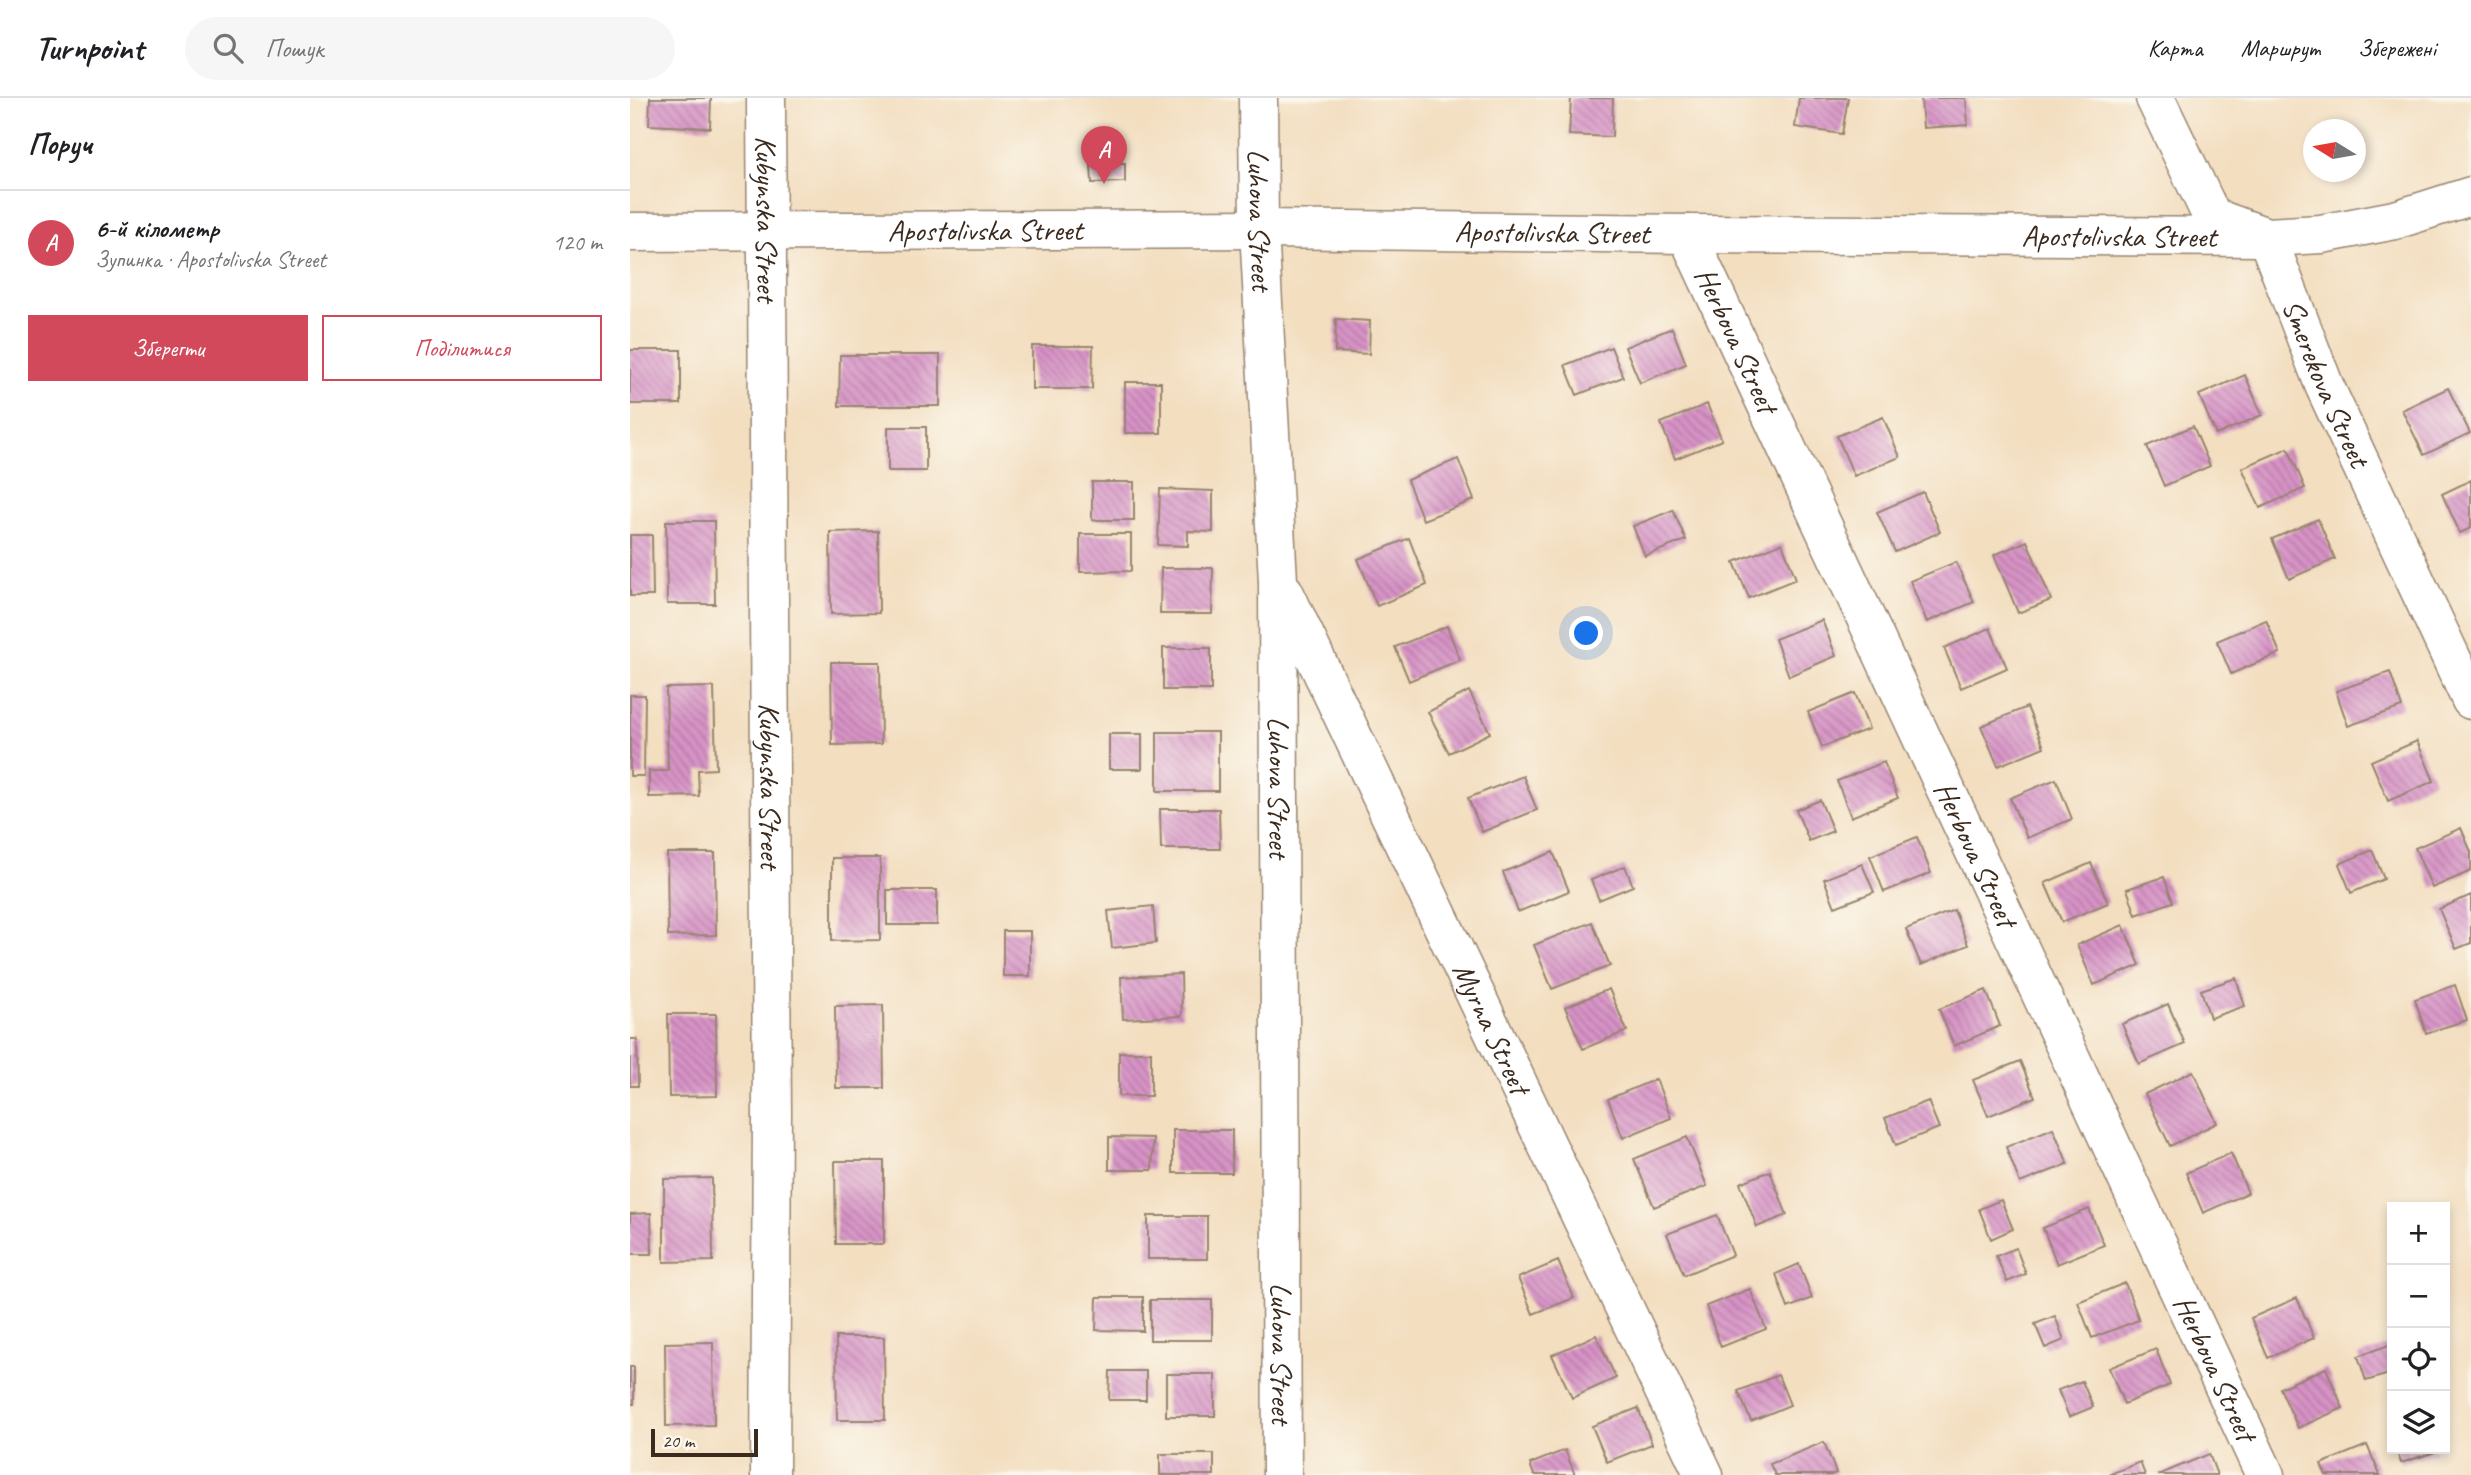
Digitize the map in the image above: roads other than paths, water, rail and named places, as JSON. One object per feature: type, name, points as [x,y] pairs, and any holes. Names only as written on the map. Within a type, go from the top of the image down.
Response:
[{"type":"street","name":"Kubynska Street","points":[[766,98],[772,1113],[770,1475]]},
{"type":"street","name":"Luhova Street","points":[[1258,98],[1259,229],[1278,581],[1282,1475]]},
{"type":"street","points":[[2155,98],[2212,217],[2267,237]]},
{"type":"street","name":"Apostolivska Street","points":[[630,232],[1259,229],[2267,237],[2322,234],[2395,220],[2471,196]]},
{"type":"street","name":"Herbova Street","points":[[1687,234],[2265,1475]]},
{"type":"street","name":"Smerekova Street","points":[[2267,237],[2324,385],[2471,700]]},
{"type":"street","name":"Myrna Street","points":[[1278,581],[1704,1475]]},
{"type":"place","name":"6-й кілометр","points":[[1104,184]]}]
